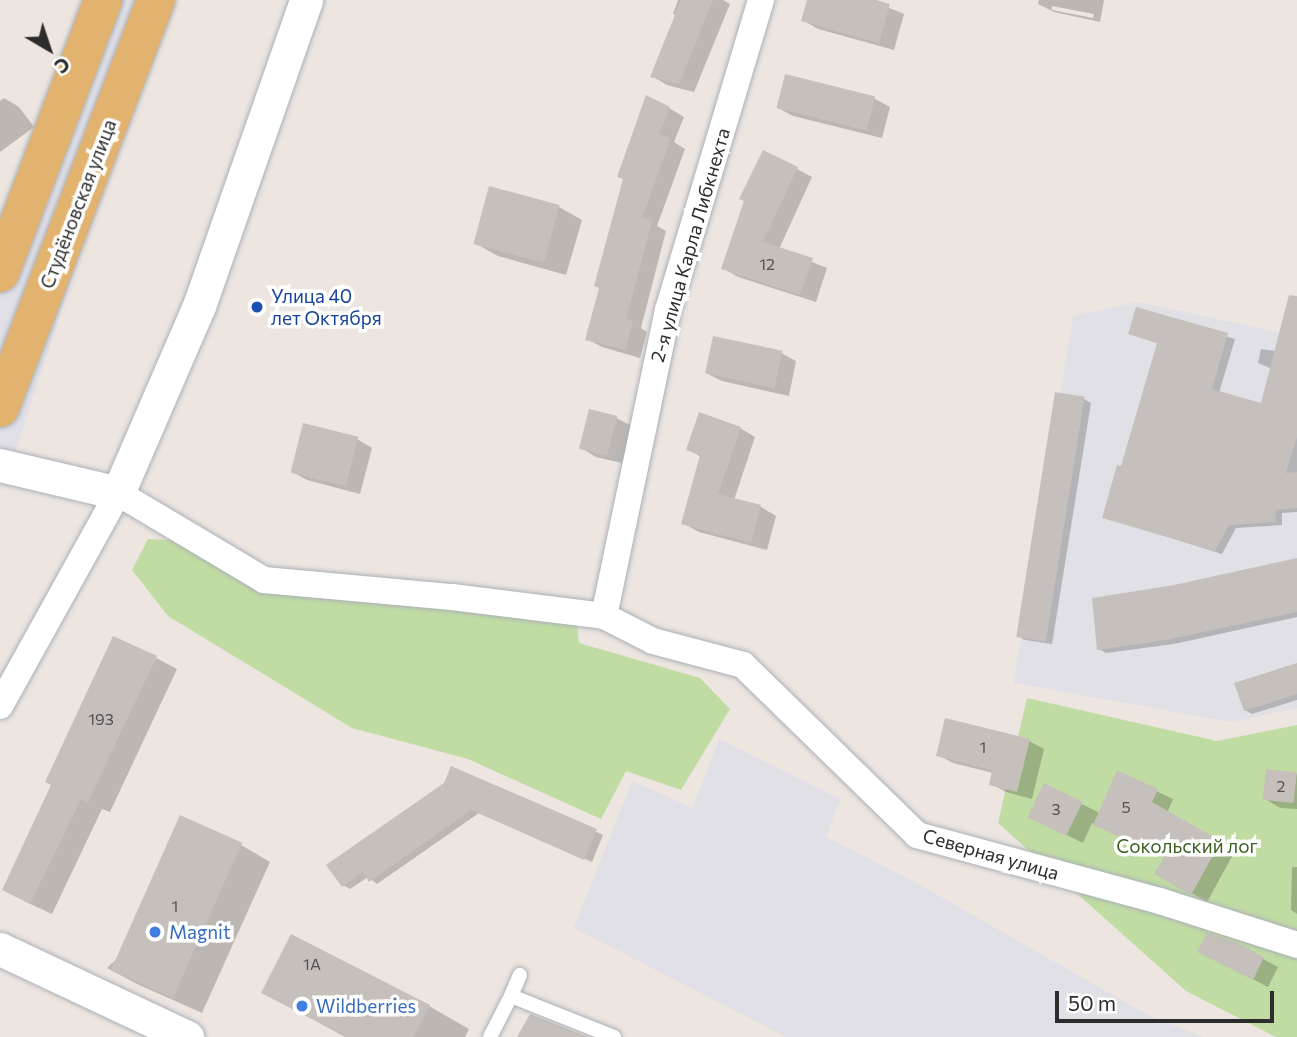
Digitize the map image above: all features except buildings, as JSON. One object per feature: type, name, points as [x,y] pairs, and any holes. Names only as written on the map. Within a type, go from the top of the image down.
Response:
[{"type":"main road","points":[[0,273],[103,0]]},
{"type":"main road","name":"Студёновская улица","points":[[0,408],[156,0]]},
{"type":"street","points":[[0,706],[118,494],[199,306],[306,0]]},
{"type":"street","name":"2-я улица Карла Либкнехта","points":[[604,616],[668,310],[761,0]]},
{"type":"street","points":[[0,465],[118,494],[264,580],[453,597],[604,616]]},
{"type":"street","name":"Северная улица","points":[[604,616],[653,641],[743,665],[917,835],[1160,901],[1297,945]]},
{"type":"street","points":[[0,949],[187,1037]]},
{"type":"lane","points":[[490,1037],[520,975]]},
{"type":"lane","points":[[512,996],[614,1037]]},
{"type":"shaded area","points":[[103,0],[162,0],[10,468],[0,461],[0,273]]},
{"type":"shaded area","points":[[1138,302],[1297,336],[1297,708],[1231,722],[1014,683],[1073,316]]},
{"type":"shaded area","points":[[719,739],[840,799],[826,837],[913,881],[1148,1015],[1203,1037],[786,1037],[574,928],[632,781],[693,808]]},
{"type":"green space","points":[[148,539],[170,540],[263,591],[577,622],[579,643],[700,678],[730,709],[681,790],[626,771],[601,819],[468,759],[352,728],[168,616],[132,570]]},
{"type":"green space","name":"Сокольский лог","points":[[1027,698],[1217,741],[1297,725],[1297,1037],[1276,1037],[1186,991],[998,823]]},
{"type":"place","name":"Улица 40 лет Октября","points":[[257,307]]},
{"type":"place","name":"Magnit","points":[[155,932]]},
{"type":"place","name":"Wildberries","points":[[302,1006]]}]
